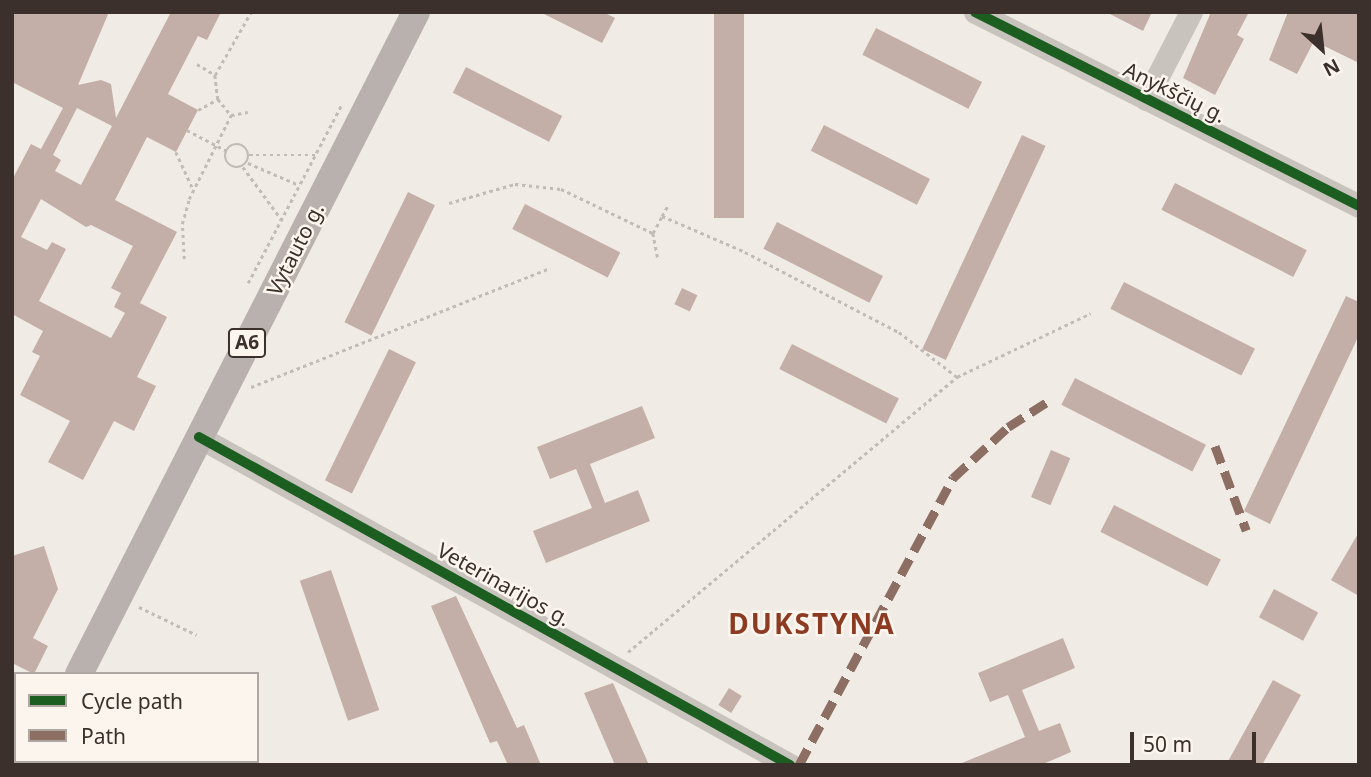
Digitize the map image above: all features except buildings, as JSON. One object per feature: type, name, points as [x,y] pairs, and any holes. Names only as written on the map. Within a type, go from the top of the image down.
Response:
[{"type":"main road","name":"Vytauto g.","points":[[80,672],[199,437],[311,191],[416,12]]},
{"type":"street","name":"Anykščių g.","points":[[975,12],[1359,206]]},
{"type":"street","points":[[1146,99],[1191,12]]},
{"type":"street","name":"Veterinarijos g.","points":[[199,437],[790,765]]},
{"type":"path","points":[[231,116],[218,99],[215,75],[251,12]]},
{"type":"path","points":[[197,64],[215,75]]},
{"type":"path","points":[[248,283],[282,220],[311,191],[316,155],[347,95]]},
{"type":"path","points":[[198,110],[218,99]]},
{"type":"path","points":[[184,259],[182,224],[193,190],[231,116],[248,112]]},
{"type":"path","points":[[187,130],[227,150],[239,144],[249,155],[316,155]]},
{"type":"path","points":[[227,150],[228,164],[243,167],[282,220]]},
{"type":"path","points":[[176,152],[193,190]]},
{"type":"path","points":[[243,167],[248,163],[249,155]]},
{"type":"path","points":[[248,163],[311,191]]},
{"type":"path","points":[[449,203],[515,184],[561,189],[653,233]]},
{"type":"path","points":[[658,258],[653,233],[668,205]]},
{"type":"path","points":[[662,216],[745,252],[899,332],[957,377]]},
{"type":"path","points":[[248,388],[550,268]]},
{"type":"path","points":[[611,664],[696,600],[957,377],[1091,313]]},
{"type":"path","points":[[136,605],[197,635]]},
{"type":"marked path","points":[[799,765],[953,478],[1008,427],[1050,400]]},
{"type":"marked path","points":[[1215,446],[1246,530]]},
{"type":"cycle path","points":[[975,12],[1359,206]]},
{"type":"cycle path","points":[[199,437],[790,765]]},
{"type":"district","name":"DUKSTYNA","points":[[812,623]]}]
